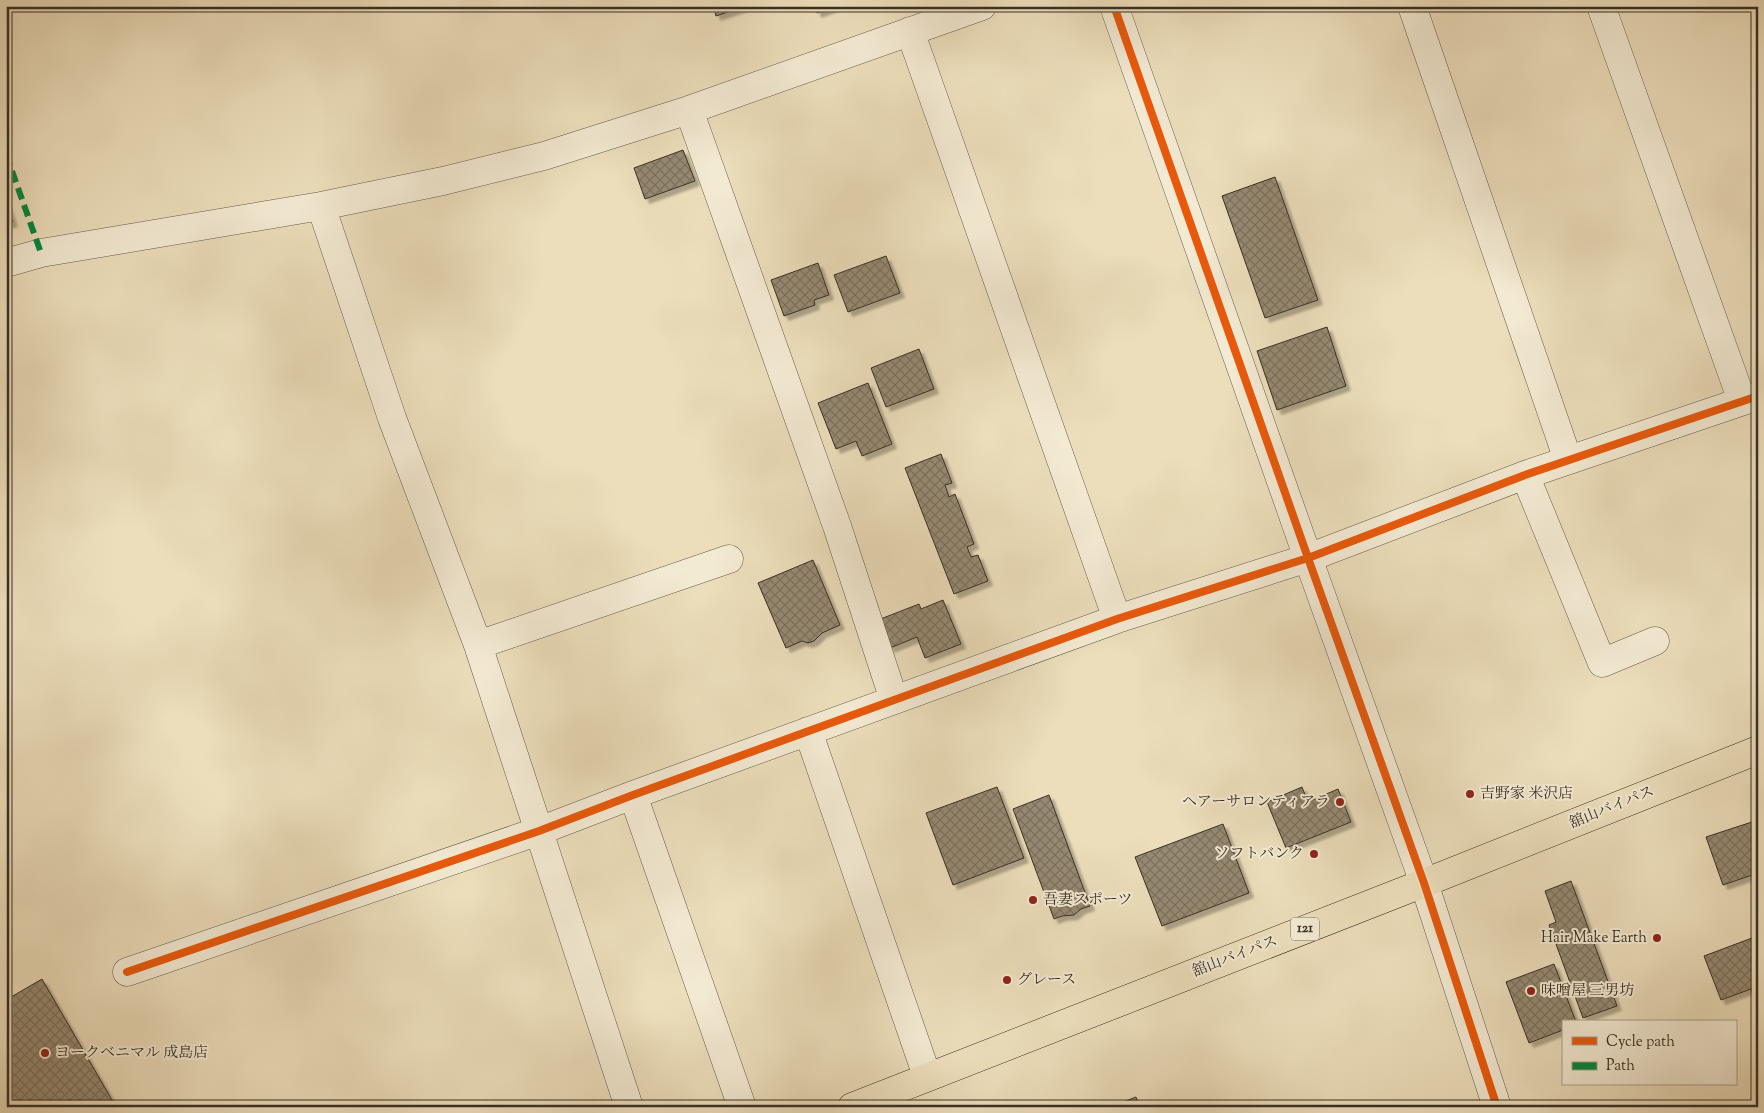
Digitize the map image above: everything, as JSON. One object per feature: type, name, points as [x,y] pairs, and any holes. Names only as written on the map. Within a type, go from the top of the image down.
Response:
[{"type":"highway","name":"舘山バイパス","points":[[852,1107],[1758,750]]},
{"type":"street","points":[[6,263],[41,253],[322,206],[443,181],[535,158],[689,110],[982,6]]},
{"type":"street","points":[[1114,6],[1424,883],[1498,1107]]},
{"type":"street","points":[[1412,6],[1568,460]]},
{"type":"street","points":[[127,972],[539,831],[1117,619],[1308,558],[1526,475],[1750,398],[1601,6]]},
{"type":"street","points":[[910,31],[1117,619]]},
{"type":"street","points":[[689,110],[837,526],[894,700]]},
{"type":"street","points":[[322,206],[392,418],[478,645],[629,1107]]},
{"type":"street","points":[[1526,475],[1602,663],[1656,642]]},
{"type":"street","points":[[478,645],[729,558]]},
{"type":"street","points":[[808,731],[927,1076]]},
{"type":"street","points":[[633,795],[742,1107]]},
{"type":"building","points":[[713,6],[746,6],[716,16]]},
{"type":"building","points":[[815,6],[836,6],[817,13]]},
{"type":"building","points":[[683,150],[695,181],[645,199],[634,168]]},
{"type":"building","points":[[1275,177],[1318,300],[1265,318],[1222,196]]},
{"type":"building","points":[[6,202],[13,222],[6,224]]},
{"type":"building","points":[[886,256],[900,293],[848,312],[834,275]]},
{"type":"building","points":[[818,263],[829,295],[814,300],[815,305],[784,316],[771,280]]},
{"type":"building","points":[[1327,327],[1346,386],[1277,410],[1257,351]]},
{"type":"building","points":[[919,349],[934,389],[886,407],[871,368]]},
{"type":"building","points":[[868,383],[892,444],[862,456],[856,441],[836,449],[818,403]]},
{"type":"building","points":[[941,454],[952,483],[945,485],[949,497],[955,494],[974,544],[967,547],[971,557],[978,555],[988,581],[954,594],[905,468]]},
{"type":"building","points":[[813,560],[840,625],[822,633],[814,641],[808,643],[802,641],[786,648],[758,583]]},
{"type":"building","points":[[943,600],[961,644],[925,658],[917,637],[890,648],[878,620],[919,604],[921,609]]},
{"type":"building","points":[[997,787],[1024,858],[953,885],[926,813]]},
{"type":"building","points":[[1302,787],[1308,802],[1338,789],[1351,822],[1286,848],[1267,802]]},
{"type":"building","points":[[1049,795],[1090,906],[1081,909],[1074,915],[1054,919],[1013,809]]},
{"type":"building","points":[[1758,820],[1758,873],[1723,885],[1706,837]]},
{"type":"building","points":[[1223,824],[1249,893],[1162,926],[1135,857]]},
{"type":"building","points":[[1571,881],[1617,1006],[1583,1018],[1549,925],[1556,922],[1545,891]]},
{"type":"building","points":[[1752,938],[1753,941],[1758,940],[1758,998],[1755,999],[1751,989],[1721,1000],[1704,956]]},
{"type":"building","points":[[1554,964],[1575,1020],[1562,1020],[1562,1030],[1529,1043],[1506,982]]},
{"type":"building","name":"ヨークベニマル 成島店","points":[[42,979],[116,1107],[6,1107],[6,1000]]},
{"type":"building","points":[[1136,1097],[1140,1107],[1110,1107]]},
{"type":"marked path","points":[[6,154],[41,253]]},
{"type":"cycle path","points":[[1114,6],[1424,883],[1497,1107]]},
{"type":"cycle path","points":[[127,972],[539,831],[1117,619],[1308,558],[1525,475],[1758,396]]},
{"type":"place","name":"吉野家 米沢店","points":[[1470,794]]},
{"type":"place","name":"ヘアーサロンティアラ","points":[[1340,802]]},
{"type":"place","name":"ソフトバンク","points":[[1314,854]]},
{"type":"place","name":"吾妻スポーツ","points":[[1033,900]]},
{"type":"place","name":"Hair Make Earth","points":[[1657,938]]},
{"type":"place","name":"グレース","points":[[1007,980]]},
{"type":"place","name":"味噌屋 三男坊","points":[[1531,991]]},
{"type":"place","name":"ヨークベニマル 成島店","points":[[45,1053]]}]
